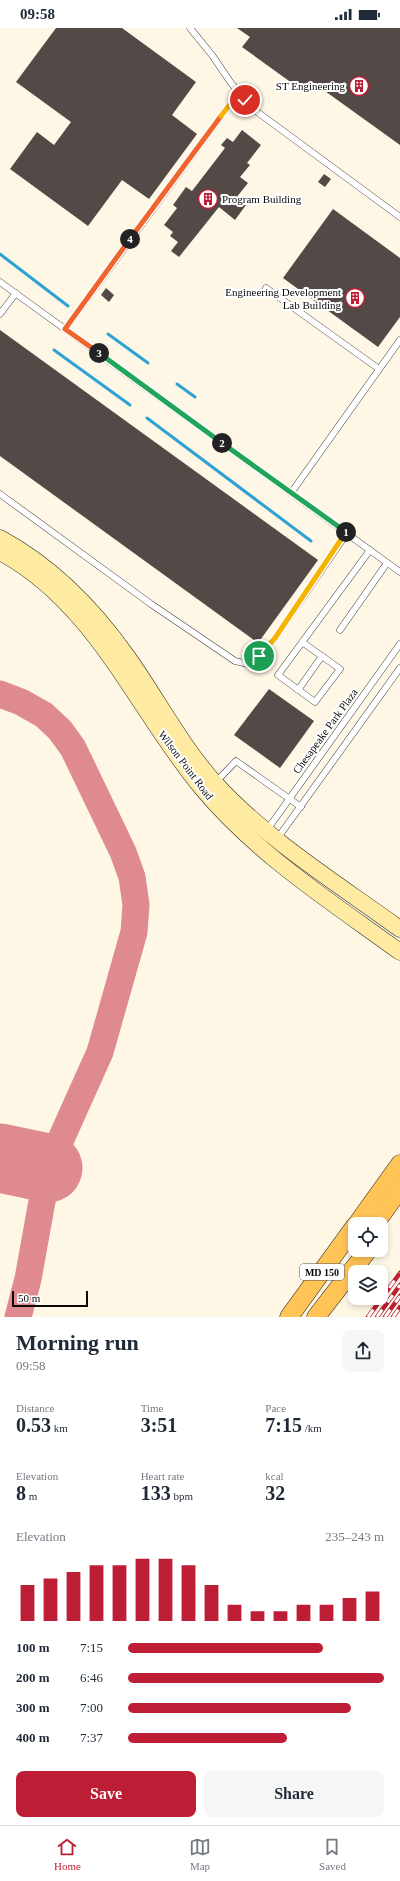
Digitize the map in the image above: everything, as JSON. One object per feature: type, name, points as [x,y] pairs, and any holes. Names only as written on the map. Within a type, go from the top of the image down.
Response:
[{"type":"main road","points":[[362,1217],[400,1164]]},
{"type":"main road","points":[[380,1217],[400,1189]]},
{"type":"main road","points":[[388,1224],[400,1209]]},
{"type":"main road","name":"MD 150","points":[[289,1317],[348,1236]]},
{"type":"main road","points":[[320,1311],[341,1273],[352,1257]]},
{"type":"main road","name":"MD 150","points":[[320,1311],[362,1257]]},
{"type":"street","name":"Wilson Point Road","points":[[0,538],[38,562],[61,580],[102,622],[128,657],[177,735],[215,783],[272,835],[400,929]]},
{"type":"street","name":"Wilson Point Road","points":[[0,552],[39,578],[74,611],[110,654],[200,786],[229,818],[287,869],[400,952]]},
{"type":"lane","points":[[190,28],[239,92],[256,111],[400,217]]},
{"type":"lane","points":[[65,329],[239,92]]},
{"type":"lane","points":[[0,282],[400,572]]},
{"type":"lane","points":[[266,288],[379,369]]},
{"type":"lane","points":[[0,314],[16,293]]},
{"type":"lane","points":[[291,493],[400,340]]},
{"type":"lane","points":[[0,494],[151,604],[235,661],[248,664],[259,656],[275,638],[347,533]]},
{"type":"lane","points":[[302,642],[340,669],[315,702],[278,675],[302,642],[370,550]]},
{"type":"lane","points":[[340,630],[387,563]]},
{"type":"lane","name":"Chesapeake Park Plaza","points":[[272,835],[289,798],[400,644]]},
{"type":"lane","points":[[298,690],[322,656]]},
{"type":"lane","points":[[272,835],[301,807],[400,668]]},
{"type":"lane","points":[[215,783],[236,761],[301,807]]},
{"type":"building","points":[[56,28],[122,28],[196,82],[172,115],[197,134],[149,199],[122,180],[88,226],[10,169],[37,132],[54,145],[71,122],[16,82]]},
{"type":"building","name":"ST Engineering","points":[[237,28],[400,28],[400,145],[311,81],[303,91],[242,47],[250,37]]},
{"type":"building","name":"Program Building","points":[[242,130],[261,145],[247,163],[250,165],[240,177],[248,183],[236,198],[246,205],[235,220],[219,207],[179,257],[171,251],[178,242],[170,236],[173,232],[164,225],[177,208],[173,205],[186,187],[192,191],[225,148],[221,145],[227,138],[233,142]]},
{"type":"building","points":[[324,174],[331,179],[325,187],[318,182]]},
{"type":"building","name":"Engineering Development Lab Building","points":[[333,209],[400,258],[400,317],[378,347],[283,278]]},
{"type":"building","points":[[106,288],[114,295],[109,302],[101,295]]},
{"type":"building","points":[[0,330],[318,560],[258,643],[0,456]]},
{"type":"building","points":[[269,689],[314,721],[280,768],[234,735]]},
{"type":"waterway","points":[[0,254],[68,306]]},
{"type":"waterway","points":[[108,334],[148,363]]},
{"type":"waterway","points":[[54,350],[130,405]]},
{"type":"waterway","points":[[177,384],[195,397]]},
{"type":"waterway","points":[[147,418],[311,541]]},
{"type":"taxiway","points":[[0,694],[21,702],[44,715],[60,730],[73,748],[123,852],[132,877],[136,905],[134,932],[100,1052],[48,1168],[28,1279],[18,1317]]},
{"type":"runway","points":[[0,1158],[48,1168]]},
{"type":"railway","points":[[368,1317],[400,1273]]},
{"type":"railway","points":[[377,1317],[400,1285]]},
{"type":"railway","points":[[385,1317],[400,1296]]},
{"type":"railway","points":[[393,1317],[400,1307]]},
{"type":"place","name":"ST Engineering","points":[[359,86]]},
{"type":"place","name":"Program Building","points":[[208,199]]},
{"type":"place","name":"Engineering Development Lab Building","points":[[355,298]]},
{"type":"route","points":[[245,100],[239,92],[65,329],[347,533],[275,638],[259,656]]}]
